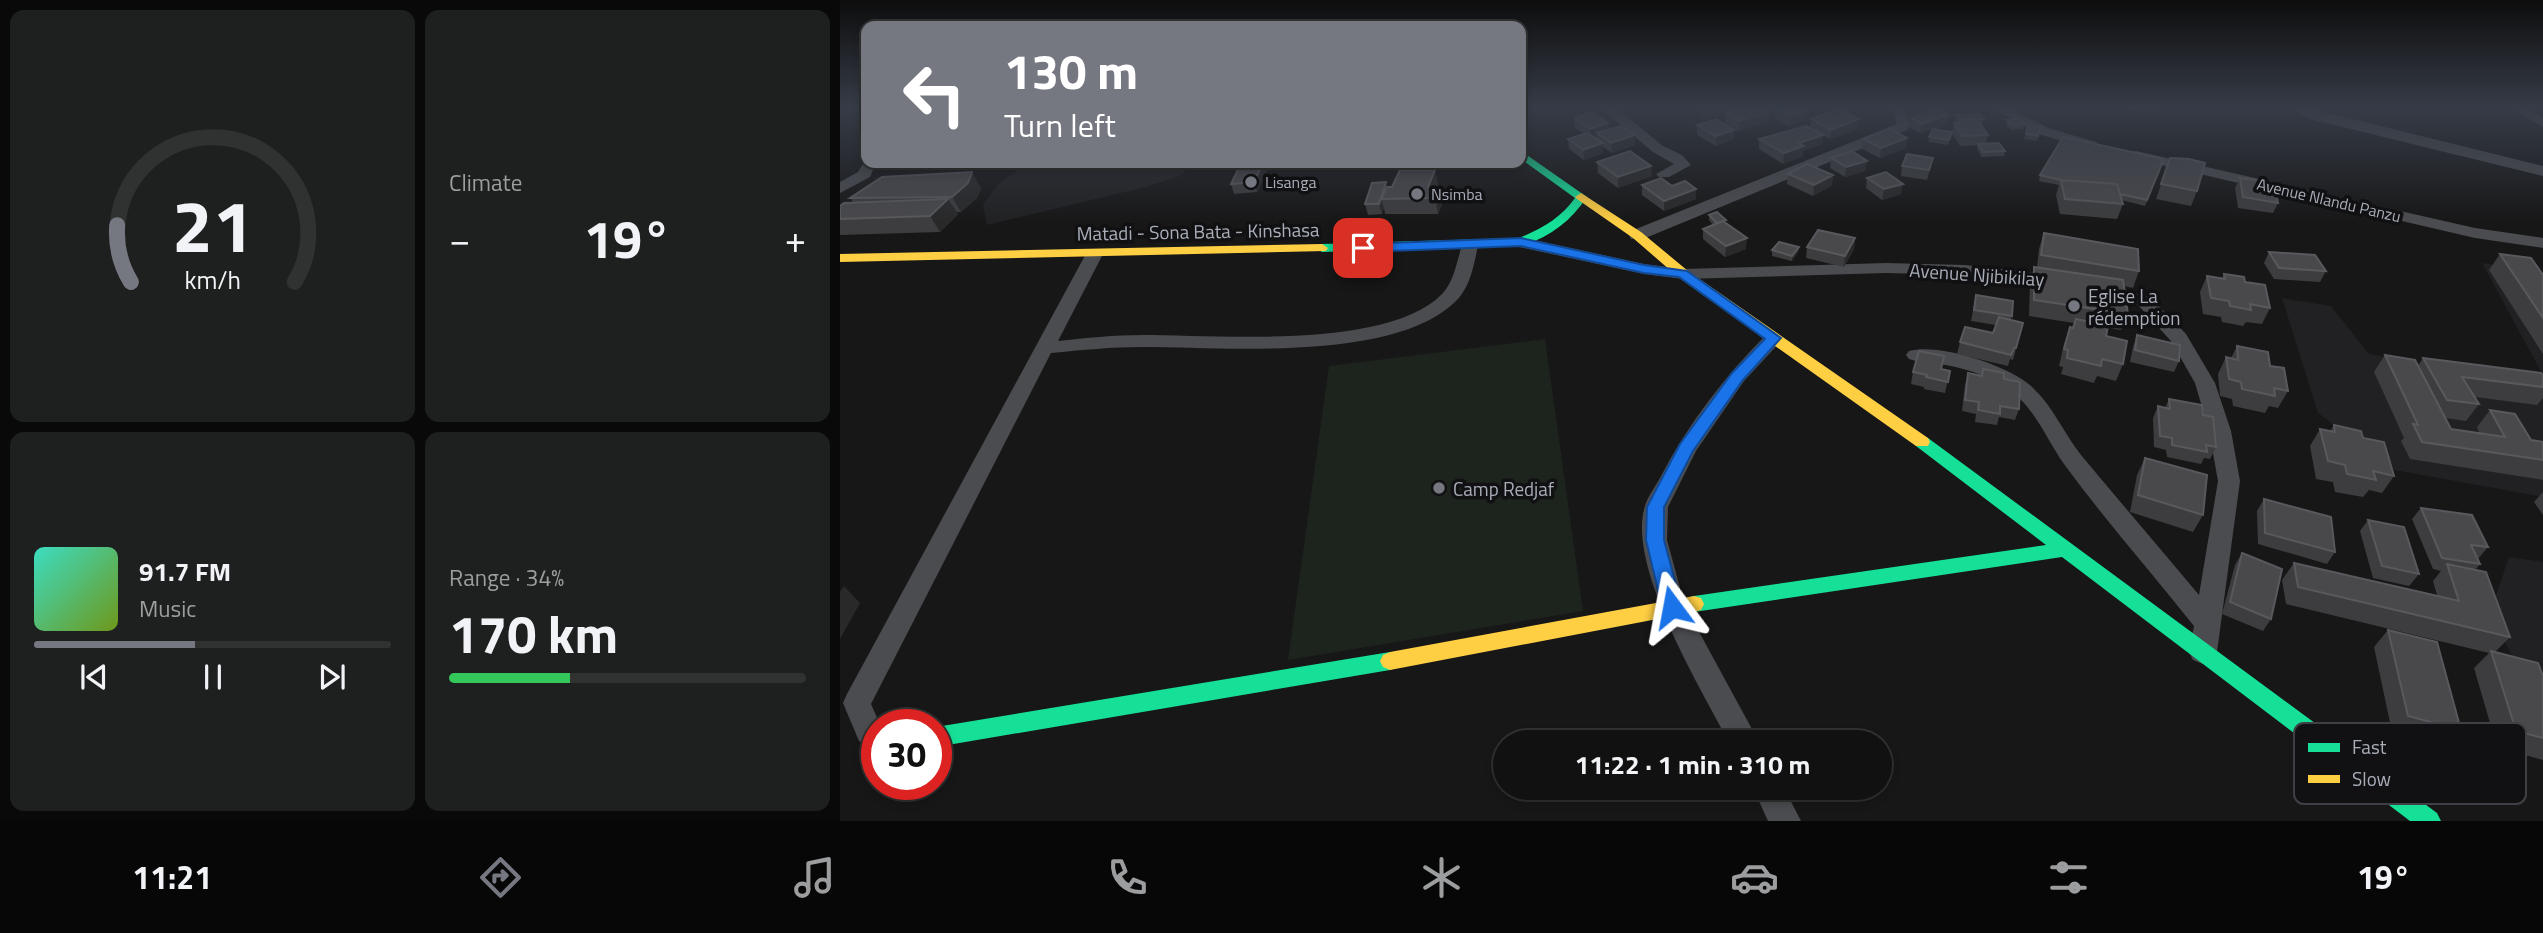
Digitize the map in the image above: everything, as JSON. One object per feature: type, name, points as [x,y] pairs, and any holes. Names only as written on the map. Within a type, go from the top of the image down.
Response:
[{"type":"main road","points":[[1526,158],[1637,235],[1683,274],[2068,549],[2298,723]]},
{"type":"main road","name":"Matadi - Sona Bata - Kinshasa","points":[[840,258],[1521,242],[1548,232],[1563,222],[1581,197]]},
{"type":"main road","points":[[952,734],[1468,648],[1672,607],[2068,549]]},
{"type":"main road","points":[[2406,804],[2429,821]]},
{"type":"street","points":[[1655,146],[1677,158],[1684,165],[1664,174]]},
{"type":"street","points":[[1637,235],[1855,146]]},
{"type":"street","name":"Avenue Nlandu Panzu","points":[[2100,146],[2475,233],[2543,243]]},
{"type":"street","points":[[2441,146],[2543,171]]},
{"type":"street","points":[[840,188],[865,174],[867,168]]},
{"type":"street","name":"Avenue Njibikilay","points":[[1521,242],[1644,269],[1683,274],[1886,268],[1965,270],[2030,275],[2114,289],[2144,301],[2179,338],[2205,383],[2220,430],[2229,481],[2203,652]]},
{"type":"street","points":[[1046,348],[1138,341],[1306,341],[1359,335],[1398,326],[1432,312],[1448,299],[1462,277],[1470,245]]},
{"type":"street","points":[[861,713],[857,703],[1094,254]]},
{"type":"street","points":[[1738,730],[1672,607],[1655,540],[1656,507],[1686,449],[1737,376],[1774,338]]},
{"type":"street","points":[[1916,355],[1945,357],[2000,376],[2020,387],[2055,431],[2071,457],[2207,623]]},
{"type":"street","points":[[1774,800],[1785,821]]},
{"type":"shaded area","points":[[1022,168],[1189,168],[1179,176],[1146,187],[987,225],[983,205],[998,184]]},
{"type":"shaded area","points":[[2482,263],[2543,272],[2543,375]]},
{"type":"shaded area","points":[[2282,298],[2331,306],[2369,354],[2543,385],[2543,497],[2395,470],[2318,413]]},
{"type":"shaded area","name":"Camp Redjaf","points":[[1545,339],[1583,611],[1288,660],[1329,366]]},
{"type":"shaded area","points":[[2509,557],[2543,562],[2543,716],[2490,613]]},
{"type":"building","points":[[1772,146],[1803,146],[1784,153]]},
{"type":"building","points":[[1979,146],[2001,146],[2005,151],[1983,152]]},
{"type":"building","points":[[2057,146],[2106,146],[2163,161],[2147,200],[2120,194],[2117,184],[2061,180],[2040,175]]},
{"type":"building","points":[[1630,151],[1651,166],[1618,177],[1597,162]]},
{"type":"building","points":[[1852,151],[1867,161],[1846,167],[1831,158]]},
{"type":"building","points":[[1907,154],[1933,158],[1929,170],[1902,166]]},
{"type":"building","points":[[2170,158],[2205,163],[2197,191],[2161,184]]},
{"type":"building","points":[[1807,164],[1833,175],[1814,185],[1788,174]]},
{"type":"building","points":[[1239,168],[1261,168],[1254,182],[1231,184]]},
{"type":"building","points":[[1400,170],[1435,170],[1428,187],[1440,187],[1435,198],[1381,199],[1387,187],[1392,187]]},
{"type":"building","points":[[972,172],[968,183],[952,197],[850,198],[882,177]]},
{"type":"building","points":[[1886,172],[1903,184],[1884,189],[1867,178]]},
{"type":"building","points":[[1661,178],[1672,186],[1685,181],[1696,189],[1664,201],[1642,185]]},
{"type":"building","points":[[2240,178],[2274,183],[2278,203],[2243,197]]},
{"type":"building","points":[[2061,180],[2117,184],[2123,204],[2065,199]]},
{"type":"building","points":[[1386,182],[1379,204],[1365,204],[1372,183]]},
{"type":"building","points":[[948,199],[930,216],[840,219],[840,206],[844,203]]},
{"type":"building","points":[[1717,212],[1726,220],[1717,223],[1709,215]]},
{"type":"building","points":[[1723,221],[1747,238],[1726,246],[1703,229]]},
{"type":"building","points":[[1818,230],[1855,238],[1845,256],[1807,247]]},
{"type":"building","points":[[2044,233],[2138,249],[2139,271],[2041,255]]},
{"type":"building","points":[[1779,242],[1799,247],[1792,256],[1772,250]]},
{"type":"building","points":[[2269,252],[2315,255],[2326,271],[2279,268]]},
{"type":"building","points":[[2500,254],[2531,258],[2543,275],[2543,318]]},
{"type":"building","points":[[2034,267],[2123,280],[2128,314],[2034,300]]},
{"type":"building","points":[[2224,274],[2244,277],[2245,282],[2265,285],[2270,308],[2250,304],[2251,310],[2230,306],[2229,301],[2211,298],[2207,276],[2225,279]]},
{"type":"building","points":[[1976,295],[2013,301],[2012,316],[1974,310]]},
{"type":"building","points":[[1999,317],[2023,323],[2016,348],[2011,355],[1960,342],[1965,327],[1993,333]]},
{"type":"building","points":[[2076,319],[2108,326],[2106,336],[2127,341],[2123,364],[2102,359],[2101,366],[2067,358],[2068,350],[2064,349],[2070,327],[2073,328]]},
{"type":"building","points":[[2137,335],[2180,345],[2179,361],[2135,350]]},
{"type":"building","points":[[2237,346],[2268,352],[2270,366],[2284,368],[2288,391],[2274,388],[2275,396],[2242,389],[2241,382],[2229,379],[2226,357],[2238,360]]},
{"type":"building","points":[[1919,351],[1944,356],[1941,369],[1950,371],[1948,382],[1913,372]]},
{"type":"building","points":[[2385,355],[2415,360],[2451,429],[2505,437],[2490,410],[2515,414],[2531,440],[2543,442],[2543,460],[2422,442],[2413,424],[2418,425]]},
{"type":"building","points":[[2423,358],[2541,373],[2543,387],[2462,377],[2479,404],[2447,400]]},
{"type":"building","points":[[1983,369],[2004,373],[2004,379],[2020,382],[2019,409],[2000,406],[2000,414],[1978,410],[1979,402],[1965,400],[1968,373],[1982,376]]},
{"type":"building","points":[[2169,399],[2202,405],[2203,415],[2213,417],[2216,447],[2206,445],[2207,452],[2172,445],[2172,438],[2160,436],[2158,406],[2170,409]]},
{"type":"building","points":[[2334,425],[2361,431],[2363,438],[2384,442],[2394,476],[2373,471],[2376,480],[2347,474],[2345,465],[2328,461],[2320,429],[2335,432]]},
{"type":"building","points":[[2145,458],[2207,475],[2203,515],[2138,495]]},
{"type":"building","points":[[2264,499],[2331,517],[2335,552],[2265,533]]},
{"type":"building","points":[[2421,508],[2472,515],[2488,547],[2471,545],[2480,564],[2442,558]]},
{"type":"building","points":[[2368,520],[2404,527],[2419,574],[2382,566]]},
{"type":"building","points":[[2242,553],[2282,569],[2271,619],[2230,602]]},
{"type":"building","points":[[2294,563],[2459,601],[2447,564],[2486,572],[2510,637],[2298,587]]},
{"type":"building","points":[[2388,630],[2437,642],[2459,723],[2434,723],[2408,716]]},
{"type":"building","points":[[2491,651],[2538,663],[2543,676],[2543,738],[2526,734],[2526,723],[2514,723]]},
{"type":"traffic: fast","points":[[1322,248],[1521,242],[1555,225],[1581,197],[1526,158]]},
{"type":"traffic: fast","points":[[1922,442],[2298,723]]},
{"type":"traffic: fast","points":[[1694,604],[2068,549]]},
{"type":"traffic: fast","points":[[952,734],[1390,661]]},
{"type":"traffic: fast","points":[[2406,804],[2429,821]]},
{"type":"traffic: slow","points":[[1581,197],[1637,235],[1683,274],[1922,442]]},
{"type":"traffic: slow","points":[[840,258],[1322,248]]},
{"type":"traffic: slow","points":[[1390,661],[1694,604]]},
{"type":"place","name":"Lisanga","points":[[1251,182]]},
{"type":"place","name":"Nsimba","points":[[1417,194]]},
{"type":"place","name":"Eglise La rédemption","points":[[2074,306]]},
{"type":"place","name":"Camp Redjaf","points":[[1439,488]]},
{"type":"route","points":[[1363,248],[1521,242],[1644,269],[1683,274],[1774,338],[1737,376],[1686,449],[1656,507],[1655,540],[1672,607]]}]
